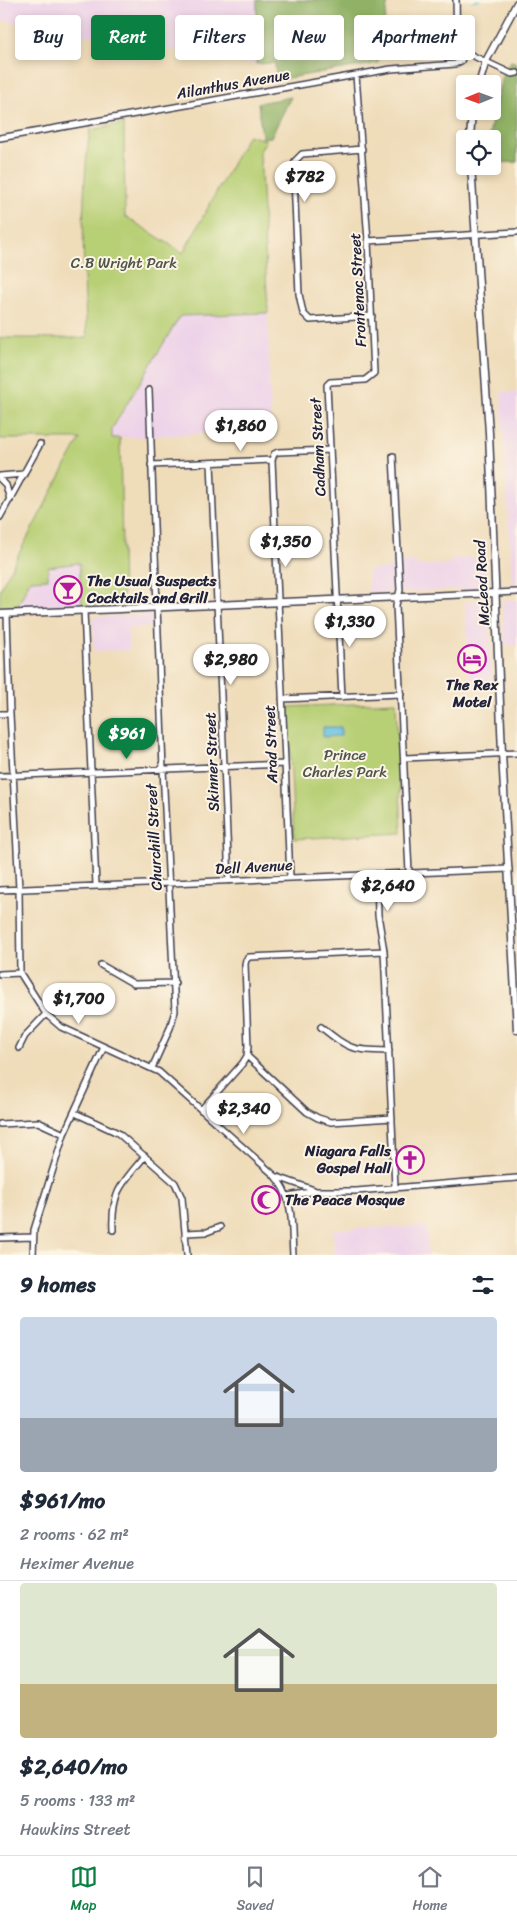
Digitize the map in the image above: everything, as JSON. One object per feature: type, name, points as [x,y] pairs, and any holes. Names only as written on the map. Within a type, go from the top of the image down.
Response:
[{"type":"main road","points":[[482,75],[486,61],[517,3]]},
{"type":"main road","name":"McLeod Road","points":[[471,175],[489,433],[502,753],[515,936],[517,1030]]},
{"type":"main road","points":[[3,614],[496,593]]},
{"type":"street","points":[[456,0],[457,15]]},
{"type":"street","points":[[475,56],[512,74],[517,73]]},
{"type":"street","name":"Ailanthus Avenue","points":[[0,138],[391,69],[455,64],[461,60]]},
{"type":"street","name":"Frontenac Street","points":[[336,382],[365,380],[374,373],[368,241],[356,75]]},
{"type":"street","points":[[362,149],[302,154],[295,161],[299,294],[303,313],[310,320],[318,321],[372,316]]},
{"type":"street","points":[[368,241],[517,232]]},
{"type":"street","name":"Cadham Street","points":[[336,382],[330,382],[327,385],[342,697]]},
{"type":"street","name":"Churchill Street","points":[[149,390],[156,608],[175,1011],[170,1028],[152,1068]]},
{"type":"street","points":[[0,517],[40,444]]},
{"type":"street","points":[[151,465],[272,460],[274,454],[278,452],[330,450]]},
{"type":"street","points":[[393,456],[400,590],[396,604],[405,758],[409,872]]},
{"type":"street","name":"Arad Street","points":[[272,460],[290,878]]},
{"type":"street","name":"Skinner Street","points":[[211,463],[229,881]]},
{"type":"street","points":[[10,500],[6,485],[0,477],[24,474]]},
{"type":"street","points":[[496,593],[517,592]]},
{"type":"street","points":[[84,611],[96,885]]},
{"type":"street","points":[[3,614],[13,775],[20,974],[46,1014],[60,1027],[152,1068],[274,1175],[283,1185],[288,1196],[293,1255]]},
{"type":"street","points":[[282,700],[401,694]]},
{"type":"street","points":[[0,714],[10,714]]},
{"type":"street","points":[[405,758],[517,753]]},
{"type":"street","points":[[0,776],[285,764]]},
{"type":"street","name":"Dell Avenue","points":[[0,890],[509,869]]},
{"type":"street","points":[[377,874],[378,915],[384,951],[395,1187]]},
{"type":"street","points":[[201,1110],[247,1056],[245,964],[249,957],[384,951]]},
{"type":"street","points":[[101,965],[134,984],[174,983]]},
{"type":"street","points":[[0,974],[20,974]]},
{"type":"street","points":[[20,1048],[25,1036],[46,1014]]},
{"type":"street","points":[[321,1027],[349,1048],[389,1051]]},
{"type":"street","points":[[34,1255],[33,1237],[64,1134],[104,1047]]},
{"type":"street","points":[[247,1056],[308,1112],[318,1118],[331,1122],[392,1118]]},
{"type":"street","points":[[75,1113],[118,1133],[175,1183],[182,1198],[187,1255]]},
{"type":"street","points":[[0,1124],[38,1122],[64,1134]]},
{"type":"street","points":[[113,1230],[112,1212],[120,1185],[145,1156]]},
{"type":"street","points":[[274,1175],[316,1191]]},
{"type":"street","points":[[288,1196],[316,1191],[356,1191],[517,1178]]},
{"type":"street","points":[[186,1233],[207,1232],[220,1227]]},
{"type":"street","points":[[0,1238],[33,1237]]},
{"type":"shaded area","points":[[0,0],[257,0],[257,15],[175,15],[175,50],[165,48],[165,15],[91,15],[91,36],[81,34],[81,15],[15,15],[15,23],[0,20]]},
{"type":"shaded area","points":[[233,60],[256,60],[256,64]]},
{"type":"shaded area","points":[[268,313],[271,432],[112,438],[112,429],[180,315]]},
{"type":"shaded area","points":[[501,392],[517,392],[517,582],[512,582]]},
{"type":"shaded area","points":[[486,557],[487,583],[475,589],[368,593],[368,570],[392,568],[392,563],[416,561],[417,566],[450,564],[450,559]]},
{"type":"shaded area","points":[[79,563],[82,606],[17,608],[30,580],[47,567]]},
{"type":"shaded area","points":[[505,600],[517,600],[517,645],[505,645],[502,604]]},
{"type":"shaded area","points":[[484,601],[488,604],[492,681],[469,682],[465,602]]},
{"type":"shaded area","points":[[151,615],[152,627],[128,628],[129,650],[94,651],[93,617]]},
{"type":"shaded area","points":[[427,1226],[428,1255],[334,1255],[333,1229]]},
{"type":"green space","points":[[257,0],[388,0],[386,15],[354,15],[354,60],[378,60],[378,63],[276,80],[275,63],[256,64],[256,60],[264,60],[264,15],[257,15]]},
{"type":"green space","points":[[511,61],[517,63],[517,162],[501,163],[501,130],[490,130],[492,120],[501,120],[502,76]]},
{"type":"green space","points":[[291,97],[271,137],[262,138],[258,103]]},
{"type":"green space","name":"C.B Wright Park","points":[[124,124],[125,216],[183,253],[248,135],[266,140],[260,151],[268,313],[180,316],[112,429],[112,438],[120,438],[123,604],[82,606],[79,563],[48,567],[48,579],[30,580],[17,608],[0,608],[0,589],[80,439],[0,439],[0,338],[87,338],[84,208],[90,130]]},
{"type":"green space","name":"Prince Charles Park","points":[[396,702],[402,833],[294,839],[288,707]]},
{"type":"water","points":[[323,727],[341,727],[341,736],[323,737]]},
{"type":"waterway","points":[[471,1],[480,0]]},
{"type":"place","name":"The Usual Suspects Cocktails and Grill","points":[[68,590]]},
{"type":"place","name":"The Rex Motel","points":[[472,659]]},
{"type":"place","name":"Niagara Falls Gospel Hall","points":[[410,1160]]},
{"type":"place","name":"The Peace Mosque","points":[[266,1200]]}]
